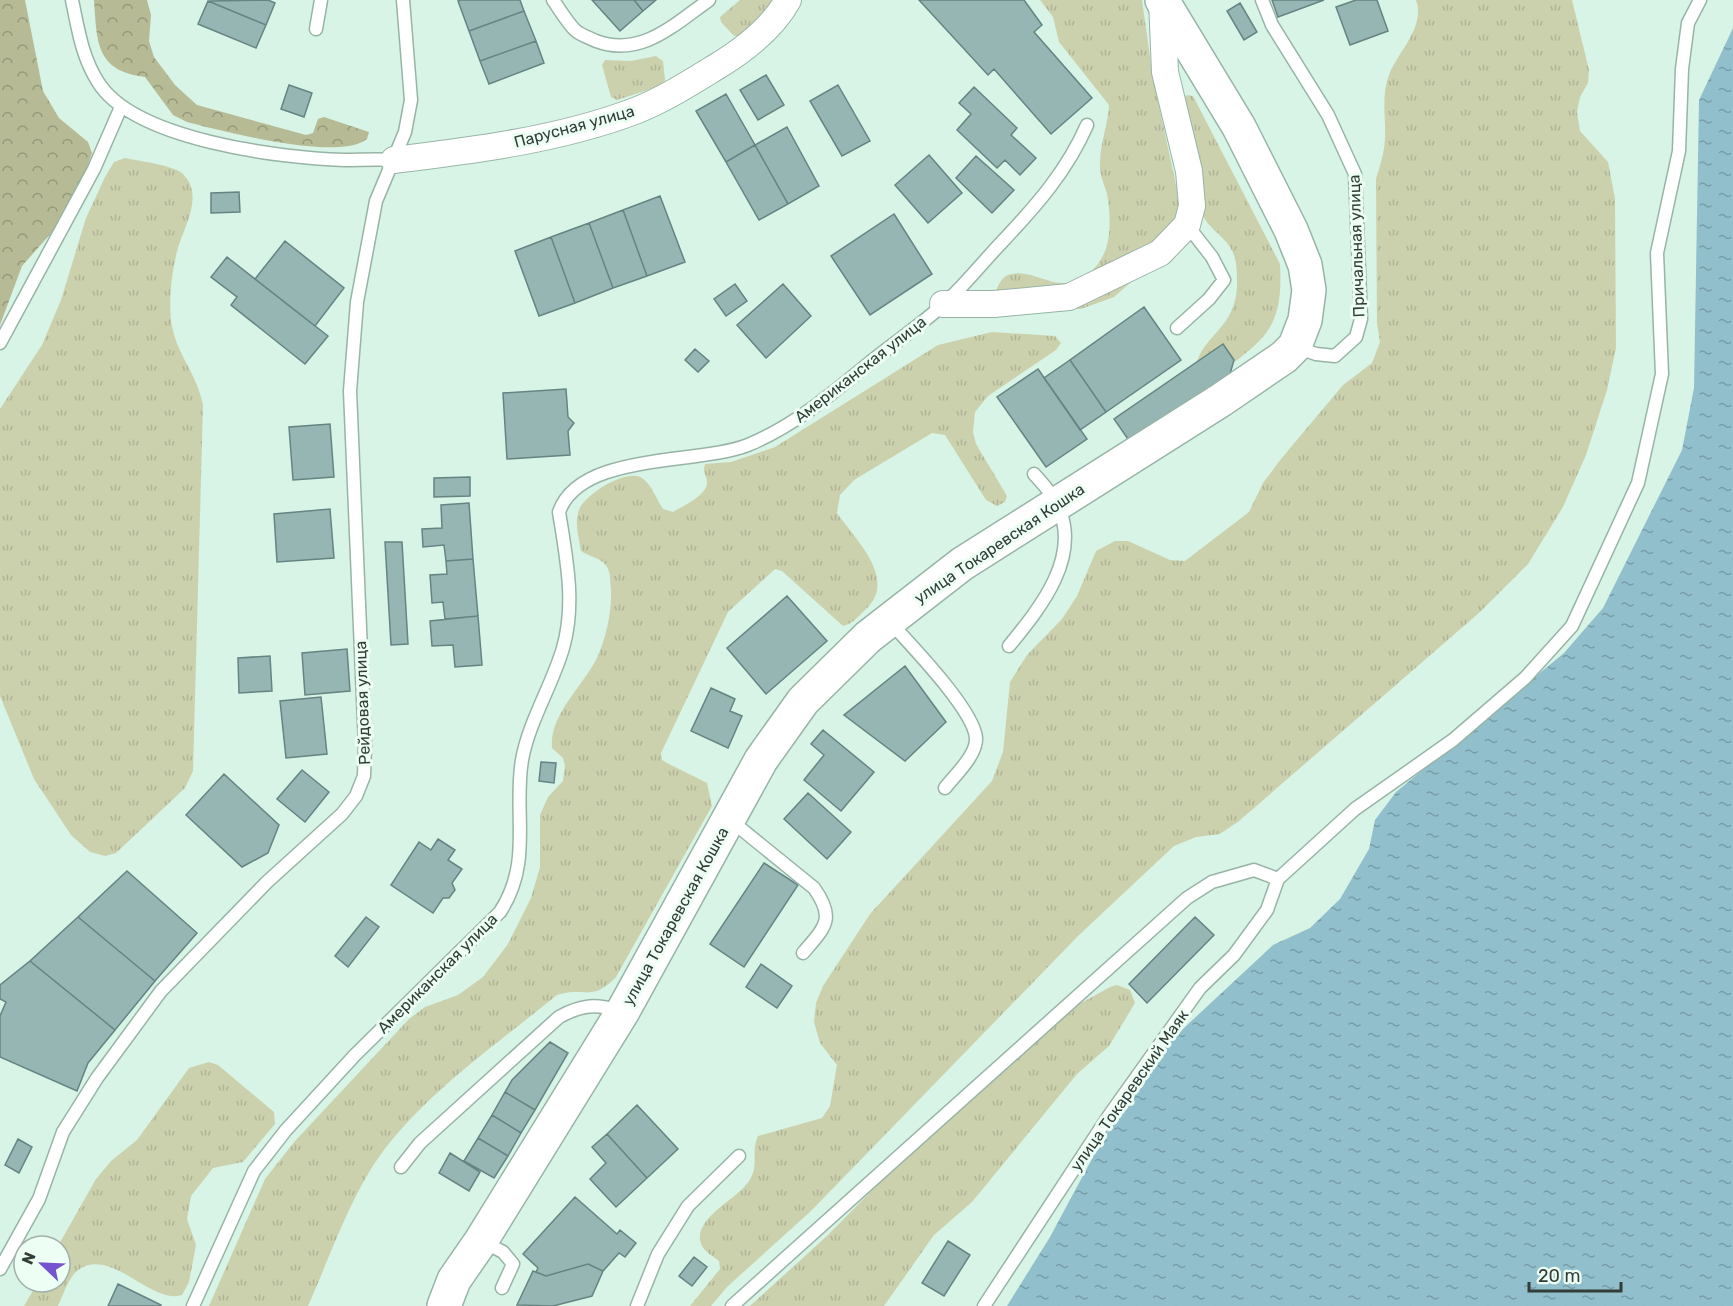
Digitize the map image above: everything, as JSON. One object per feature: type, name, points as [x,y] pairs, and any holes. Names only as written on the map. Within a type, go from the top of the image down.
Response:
[{"type":"main road","points":[[1162,1],[1239,127],[1291,230],[1305,265],[1308,290],[1305,320],[1295,346]]},
{"type":"main road","name":"улица Токаревская Кошка","points":[[444,1306],[454,1280],[481,1241],[623,1011],[761,760],[803,701],[868,637],[962,564],[1221,400],[1284,357],[1295,346]]},
{"type":"street","name":"Парусная улица","points":[[394,160],[493,148],[636,110],[688,85],[741,51],[779,16],[788,0]]},
{"type":"street","points":[[943,304],[994,303],[1069,297],[1160,253],[1187,225],[1192,206],[1189,171],[1165,72],[1162,1]]},
{"type":"lane","points":[[72,0],[82,48],[99,83],[121,107],[143,121],[187,136],[228,145],[299,156],[394,160]]},
{"type":"lane","points":[[316,29],[321,0]]},
{"type":"lane","name":"Рейдовая улица","points":[[0,1269],[39,1199],[63,1132],[98,1078],[161,991],[267,882],[342,814],[356,796],[364,776],[365,746],[350,391],[357,302],[376,201],[405,132],[411,100],[402,0]]},
{"type":"lane","points":[[553,0],[577,32],[608,45],[638,45],[656,38],[709,0]]},
{"type":"lane","name":"Причальная улица","points":[[1262,0],[1272,25],[1328,115],[1355,174],[1360,319],[1356,337],[1335,356],[1316,354],[1295,346]]},
{"type":"lane","points":[[732,1306],[1187,898],[1212,882],[1254,870],[1278,879],[1355,809],[1453,740],[1525,678],[1572,626],[1638,483],[1660,386],[1662,375],[1657,253],[1679,151],[1682,69],[1688,23],[1700,0]]},
{"type":"lane","points":[[0,344],[94,169],[121,107]]},
{"type":"lane","name":"Американская улица","points":[[193,1306],[254,1171],[286,1130],[355,1055],[500,912],[514,887],[522,841],[523,758],[564,646],[570,602],[559,512],[564,498],[573,489],[604,473],[634,465],[717,454],[748,445],[800,418],[943,304],[1048,193],[1067,164],[1087,125]]},
{"type":"lane","points":[[1177,328],[1209,299],[1224,280],[1212,257],[1187,225]]},
{"type":"lane","points":[[1010,646],[1038,610],[1055,582],[1064,535],[1057,503],[1034,474]]},
{"type":"lane","points":[[889,620],[971,718],[977,740],[969,758],[945,788]]},
{"type":"lane","points":[[728,819],[814,888],[825,903],[826,921],[823,929],[803,953]]},
{"type":"lane","name":"улица Токаревский Маяк","points":[[984,1306],[1108,1117],[1200,988],[1234,954],[1267,910],[1278,879]]},
{"type":"lane","points":[[401,1167],[420,1143],[559,1017],[570,1011],[596,1004],[623,1011]]},
{"type":"lane","points":[[637,1306],[658,1254],[688,1206],[739,1156]]},
{"type":"lane","points":[[481,1241],[503,1252],[513,1264],[502,1288]]},
{"type":"green space","points":[[0,0],[25,0],[43,91],[59,118],[88,142],[92,153],[82,183],[61,222],[22,266],[0,325]]},
{"type":"green space","points":[[94,0],[147,0],[151,15],[149,41],[154,57],[175,85],[197,105],[306,135],[313,133],[318,119],[324,117],[369,132],[367,139],[353,145],[332,147],[280,143],[187,122],[173,115],[145,77],[129,74],[108,61],[102,52],[96,29]]},
{"type":"green space","points":[[740,0],[773,0],[743,36],[734,36],[721,22],[720,17]]},
{"type":"green space","points":[[1040,0],[1142,0],[1153,78],[1179,199],[1176,229],[1156,260],[1114,297],[1081,309],[1000,307],[993,297],[1005,276],[1018,273],[1058,283],[1079,280],[1099,263],[1108,239],[1109,206],[1100,167],[1109,105],[1059,42],[1053,17]]},
{"type":"green space","points":[[1416,0],[1572,0],[1589,70],[1588,83],[1580,97],[1577,112],[1580,131],[1608,162],[1615,199],[1616,348],[1607,390],[1586,455],[1563,507],[1528,564],[1480,612],[1239,821],[1220,834],[1196,837],[1174,846],[1079,935],[811,1211],[727,1287],[711,1306],[690,1306],[720,1269],[719,1261],[702,1246],[700,1236],[702,1227],[716,1210],[749,1181],[754,1169],[758,1136],[822,1118],[830,1106],[837,1065],[820,1043],[814,1022],[816,1003],[823,986],[870,914],[992,781],[1003,752],[1010,682],[1027,655],[1062,619],[1077,596],[1096,551],[1115,541],[1128,541],[1170,560],[1185,561],[1249,512],[1263,483],[1281,459],[1343,385],[1372,363],[1380,342],[1377,323],[1376,179],[1384,144],[1385,91],[1389,75],[1414,30],[1418,10]]},
{"type":"green space","points":[[656,56],[663,61],[665,80],[663,85],[617,100],[611,97],[602,65],[605,60],[631,61]]},
{"type":"green space","points":[[1187,95],[1193,96],[1280,264],[1278,306],[1266,333],[1244,355],[1212,380],[1196,369],[1204,348],[1231,312],[1235,299],[1237,269],[1231,249],[1203,216],[1182,100]]},
{"type":"green space","points":[[125,158],[178,171],[190,183],[192,193],[190,214],[174,264],[170,304],[173,332],[196,383],[203,405],[193,771],[185,788],[116,853],[105,856],[90,852],[71,835],[34,779],[0,696],[0,409],[42,345],[61,300],[86,218],[105,177],[114,162]]},
{"type":"green space","points":[[992,332],[1055,336],[1061,343],[1056,350],[988,396],[975,412],[973,432],[976,444],[1007,496],[1005,502],[997,506],[986,500],[945,435],[932,433],[854,480],[840,495],[837,513],[863,547],[876,573],[878,586],[874,598],[857,618],[843,626],[782,571],[775,569],[728,612],[661,753],[662,760],[707,783],[712,806],[616,977],[594,992],[557,995],[464,1069],[420,1109],[381,1154],[370,1171],[341,1228],[308,1306],[209,1306],[265,1179],[295,1141],[409,1019],[425,1007],[458,995],[483,977],[508,944],[531,898],[540,867],[540,815],[548,797],[563,781],[565,766],[563,758],[552,748],[552,736],[561,712],[597,658],[609,616],[611,590],[608,570],[603,562],[581,551],[577,520],[583,504],[607,484],[635,476],[642,478],[648,484],[663,509],[673,512],[693,500],[706,488],[705,464],[731,462],[775,447],[938,345]]},
{"type":"green space","points":[[1117,985],[1130,990],[1135,1003],[1109,1046],[1077,1074],[972,1202],[934,1235],[884,1306],[750,1306],[828,1235],[1027,1033]]},
{"type":"green space","points":[[209,1062],[218,1065],[274,1112],[275,1124],[243,1162],[213,1168],[191,1196],[187,1219],[196,1245],[189,1282],[182,1295],[170,1296],[157,1292],[104,1265],[91,1265],[78,1270],[72,1277],[72,1234],[65,1234],[96,1179],[111,1161],[137,1140],[189,1068]]},
{"type":"green space","points":[[31,1294],[63,1294],[58,1306],[24,1306]]},
{"type":"water","points":[[1733,28],[1733,1306],[1007,1306],[1050,1237],[1101,1142],[1170,1041],[1273,945],[1310,928],[1340,899],[1369,849],[1375,820],[1396,792],[1564,653],[1603,608],[1682,450],[1694,388],[1699,100]]},
{"type":"building","points":[[268,0],[275,3],[266,25],[208,1]]},
{"type":"building","points":[[520,0],[524,11],[469,31],[458,1]]},
{"type":"building","points":[[592,0],[634,0],[643,11],[620,31]]},
{"type":"building","points":[[634,0],[656,0],[643,11]]},
{"type":"building","points":[[919,0],[1024,0],[1042,25],[1034,32],[1092,98],[1051,134],[994,69],[988,75]]},
{"type":"building","points":[[1272,0],[1324,0],[1278,17]]},
{"type":"building","points":[[1356,0],[1377,0],[1388,31],[1350,45],[1336,7]]},
{"type":"building","points":[[208,1],[266,25],[256,48],[198,24]]},
{"type":"building","points":[[1240,3],[1257,32],[1244,40],[1227,11]]},
{"type":"building","points":[[524,11],[536,41],[480,61],[469,31]]},
{"type":"building","points":[[536,41],[544,63],[489,84],[480,61]]},
{"type":"building","points":[[766,75],[784,105],[758,120],[740,90]]},
{"type":"building","points":[[289,85],[312,93],[304,117],[281,109]]},
{"type":"building","points":[[838,85],[870,141],[842,156],[810,101]]},
{"type":"building","points":[[974,87],[1017,128],[1011,135],[1036,158],[1020,175],[1005,160],[997,168],[957,130],[971,114],[959,103]]},
{"type":"building","points":[[726,94],[755,145],[726,162],[696,111]]},
{"type":"building","points":[[787,127],[819,186],[788,204],[755,145]]},
{"type":"building","points":[[755,145],[788,204],[759,220],[726,162]]},
{"type":"building","points":[[929,155],[962,193],[928,223],[895,185]]},
{"type":"building","points":[[976,156],[1014,190],[992,213],[956,178]]},
{"type":"building","points":[[239,192],[240,212],[211,213],[211,193]]},
{"type":"building","points":[[660,196],[685,262],[647,276],[623,210]]},
{"type":"building","points":[[623,210],[647,276],[613,288],[589,223]]},
{"type":"building","points":[[894,214],[932,274],[870,315],[831,256]]},
{"type":"building","points":[[589,223],[613,288],[575,303],[551,237]]},
{"type":"building","points":[[551,237],[575,303],[539,316],[515,251]]},
{"type":"building","points":[[285,241],[344,288],[315,326],[255,279]]},
{"type":"building","points":[[227,257],[328,336],[305,364],[231,305],[237,297],[211,277]]},
{"type":"building","points":[[735,284],[747,301],[726,316],[714,299]]},
{"type":"building","points":[[783,284],[811,316],[766,358],[737,325]]},
{"type":"building","points":[[1144,307],[1181,360],[1106,412],[1070,360]]},
{"type":"building","points":[[1223,344],[1234,360],[1230,374],[1130,442],[1114,419]]},
{"type":"building","points":[[695,349],[709,361],[698,372],[685,360]]},
{"type":"building","points":[[1070,360],[1106,412],[1080,430],[1044,378]]},
{"type":"building","points":[[1038,369],[1087,439],[1046,467],[997,397]]},
{"type":"building","points":[[566,389],[568,417],[574,423],[568,431],[570,455],[507,459],[503,393]]},
{"type":"building","points":[[330,424],[334,477],[293,480],[289,427]]},
{"type":"building","points":[[470,477],[470,496],[434,497],[434,478]]},
{"type":"building","points":[[469,503],[473,559],[446,561],[444,545],[423,547],[422,529],[442,528],[441,505]]},
{"type":"building","points":[[330,509],[334,558],[277,562],[274,514]]},
{"type":"building","points":[[385,542],[402,542],[408,644],[391,645]]},
{"type":"building","points":[[473,559],[478,616],[445,619],[443,602],[432,603],[430,575],[447,574],[446,561]]},
{"type":"building","points":[[787,596],[827,641],[766,694],[727,648]]},
{"type":"building","points":[[478,616],[482,665],[455,667],[453,645],[432,646],[430,621]]},
{"type":"building","points":[[347,649],[350,691],[305,695],[302,653]]},
{"type":"building","points":[[270,656],[272,691],[239,693],[238,658]]},
{"type":"building","points":[[905,666],[946,722],[905,761],[844,715]]},
{"type":"building","points":[[711,688],[735,699],[730,711],[742,716],[728,748],[691,731]]},
{"type":"building","points":[[321,697],[327,754],[286,758],[280,701]]},
{"type":"building","points":[[823,730],[874,772],[841,811],[804,780],[824,755],[811,744]]},
{"type":"building","points":[[541,762],[556,763],[554,783],[539,781]]},
{"type":"building","points":[[302,770],[329,792],[305,822],[277,799]]},
{"type":"building","points":[[224,774],[279,825],[268,853],[242,867],[186,815]]},
{"type":"building","points":[[808,793],[851,832],[827,859],[784,819]]},
{"type":"building","points":[[438,839],[455,850],[448,860],[462,869],[452,883],[455,890],[449,898],[443,898],[433,913],[391,885],[419,842],[431,850]]},
{"type":"building","points":[[764,863],[798,885],[744,967],[710,944]]},
{"type":"building","points":[[127,871],[197,933],[155,981],[78,917]]},
{"type":"building","points":[[78,917],[155,981],[115,1030],[30,961]]},
{"type":"building","points":[[366,917],[379,927],[348,967],[335,956]]},
{"type":"building","points":[[1195,917],[1214,935],[1147,1003],[1129,984]]},
{"type":"building","points":[[30,961],[115,1030],[88,1063],[77,1091],[0,1057],[0,1016],[6,1002],[0,999],[0,985]]},
{"type":"building","points":[[761,964],[792,986],[777,1008],[746,987]]},
{"type":"building","points":[[550,1042],[568,1053],[535,1110],[505,1092],[512,1080]]},
{"type":"building","points":[[505,1092],[535,1110],[521,1133],[492,1115]]},
{"type":"building","points":[[637,1105],[678,1149],[647,1178],[607,1134]]},
{"type":"building","points":[[492,1115],[521,1133],[508,1156],[478,1138]]},
{"type":"building","points":[[607,1134],[647,1178],[616,1207],[590,1179],[606,1163],[592,1147]]},
{"type":"building","points":[[478,1138],[508,1156],[494,1178],[464,1161]]},
{"type":"building","points":[[18,1139],[32,1147],[19,1173],[5,1165]]},
{"type":"building","points":[[450,1153],[480,1172],[469,1191],[439,1173]]},
{"type":"building","points":[[575,1197],[617,1234],[620,1230],[636,1243],[625,1257],[619,1253],[603,1271],[588,1264],[546,1276],[536,1272],[538,1268],[523,1254]]},
{"type":"building","points":[[948,1241],[970,1255],[944,1296],[922,1283]]},
{"type":"building","points":[[694,1257],[707,1267],[692,1286],[679,1276]]},
{"type":"building","points":[[588,1264],[603,1271],[592,1296],[553,1306],[517,1305],[533,1271],[546,1276]]},
{"type":"building","points":[[118,1284],[161,1305],[108,1306]]}]
